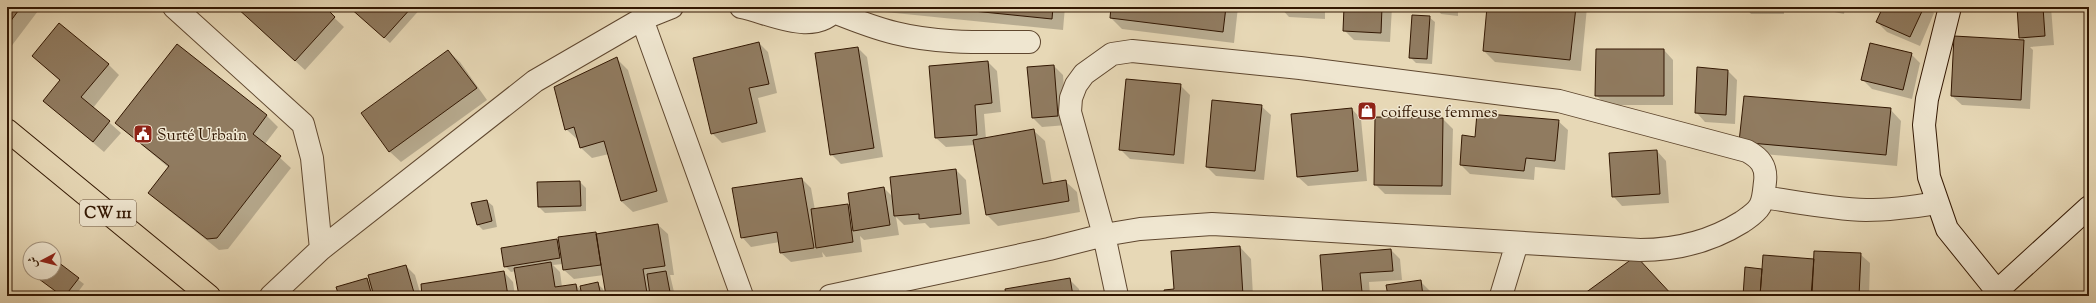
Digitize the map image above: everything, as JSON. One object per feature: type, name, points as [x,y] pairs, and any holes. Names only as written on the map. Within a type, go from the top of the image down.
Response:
[{"type":"main road","name":"CW 111","points":[[7,130],[209,296]]},
{"type":"street","points":[[174,7],[303,124],[312,158],[321,249]]},
{"type":"street","points":[[271,296],[321,249],[535,81],[642,19],[672,7]]},
{"type":"street","points":[[742,7],[795,22],[810,23],[823,20],[836,9],[870,26],[924,39],[954,42],[1029,42]]},
{"type":"street","points":[[1950,7],[1932,73],[1924,125],[1929,178],[1947,228],[1991,294],[2089,206]]},
{"type":"street","points":[[642,19],[742,296]]},
{"type":"street","points":[[830,296],[1049,249],[1104,235],[1140,229],[1212,224],[1640,250],[1678,248],[1704,241],[1730,229],[1758,210],[1763,197],[1766,172],[1757,156],[1747,151],[1559,101],[1300,68],[1132,51],[1112,54],[1084,74],[1076,85],[1071,98],[1070,112],[1104,235],[1117,296]]},
{"type":"street","points":[[1763,197],[1833,208],[1866,210],[1902,209],[1937,203]]},
{"type":"street","points":[[1501,296],[1517,243]]},
{"type":"building","points":[[7,7],[21,7],[7,26]]},
{"type":"building","points":[[236,7],[325,7],[335,17],[295,61]]},
{"type":"building","points":[[349,7],[412,7],[384,38]]},
{"type":"building","points":[[934,7],[1053,7],[1052,19]]},
{"type":"building","points":[[1111,7],[1226,7],[1223,32],[1110,18]]},
{"type":"building","points":[[1279,7],[1316,7],[1316,10]]},
{"type":"building","points":[[1344,7],[1382,7],[1381,33],[1343,31]]},
{"type":"building","points":[[1435,7],[1453,7],[1452,10],[1435,9]]},
{"type":"building","points":[[1487,7],[1576,7],[1570,60],[1483,51]]},
{"type":"building","points":[[1744,7],[1779,7],[1779,9],[1744,9]]},
{"type":"building","points":[[1883,7],[1924,7],[1910,37],[1876,22]]},
{"type":"building","points":[[2017,7],[2043,7],[2045,36],[2019,38]]},
{"type":"building","points":[[1412,15],[1430,16],[1427,59],[1409,58]]},
{"type":"building","points":[[59,23],[109,64],[81,97],[110,121],[93,142],[43,101],[60,80],[32,56]]},
{"type":"building","points":[[1954,36],[2024,40],[2021,100],[1951,96]]},
{"type":"building","points":[[759,42],[769,84],[749,88],[757,123],[711,134],[693,58]]},
{"type":"building","points":[[1870,43],[1912,53],[1903,90],[1861,80]]},
{"type":"building","points":[[177,44],[267,115],[253,134],[281,156],[217,238],[207,239],[148,193],[169,166],[115,123]]},
{"type":"building","points":[[858,47],[874,148],[830,155],[815,53]]},
{"type":"building","points":[[1596,49],[1664,49],[1664,96],[1595,96]]},
{"type":"building","points":[[448,50],[477,88],[389,152],[361,113]]},
{"type":"building","points":[[617,57],[657,191],[621,201],[604,141],[580,148],[574,127],[565,130],[554,87]]},
{"type":"building","points":[[988,61],[992,103],[975,105],[977,135],[935,138],[929,66]]},
{"type":"building","points":[[1054,65],[1058,116],[1032,118],[1027,67]]},
{"type":"building","points":[[1697,67],[1728,70],[1726,115],[1695,113]]},
{"type":"building","points":[[1126,79],[1181,84],[1174,155],[1119,150]]},
{"type":"building","points":[[1744,96],[1891,108],[1886,155],[1739,142]]},
{"type":"building","points":[[1212,100],[1262,105],[1255,171],[1206,167]]},
{"type":"building","points":[[1352,108],[1358,171],[1297,177],[1291,114]]},
{"type":"building","points":[[1477,113],[1559,120],[1555,161],[1526,158],[1524,171],[1460,165],[1462,135],[1475,137]]},
{"type":"building","points":[[1375,117],[1443,118],[1442,186],[1374,185]]},
{"type":"building","points":[[1034,129],[1043,184],[1066,180],[1069,201],[986,215],[973,140]]},
{"type":"building","points":[[1657,150],[1660,194],[1612,197],[1609,153]]},
{"type":"building","points":[[956,169],[961,214],[919,219],[919,214],[894,216],[890,177]]},
{"type":"building","points":[[802,178],[814,248],[780,253],[777,232],[741,238],[732,188]]},
{"type":"building","points":[[580,181],[581,206],[538,207],[537,182]]},
{"type":"building","points":[[884,187],[890,225],[853,231],[848,193]]},
{"type":"building","points":[[487,200],[492,221],[477,225],[471,203]]},
{"type":"building","points":[[848,204],[853,242],[816,248],[811,209]]},
{"type":"building","points":[[658,224],[665,266],[643,269],[647,293],[631,296],[606,296],[596,234]]},
{"type":"building","points":[[596,232],[601,265],[563,270],[558,237]]},
{"type":"building","points":[[557,239],[560,258],[504,267],[501,248]]},
{"type":"building","points":[[1240,246],[1243,296],[1165,296],[1164,290],[1174,289],[1171,251]]},
{"type":"building","points":[[1391,249],[1393,271],[1360,273],[1362,292],[1323,295],[1320,255]]},
{"type":"building","points":[[1814,251],[1861,253],[1859,296],[1812,296]]},
{"type":"building","points":[[1763,255],[1814,259],[1811,296],[1760,296]]},
{"type":"building","points":[[1636,256],[1673,296],[1581,296]]},
{"type":"building","points":[[551,262],[555,287],[576,284],[578,296],[519,296],[514,268]]},
{"type":"building","points":[[62,265],[79,278],[65,296],[62,296],[42,281],[62,281]]},
{"type":"building","points":[[406,265],[415,296],[389,296],[388,292],[374,296],[368,275]]},
{"type":"building","points":[[1745,267],[1762,269],[1760,296],[1743,296]]},
{"type":"building","points":[[504,271],[508,296],[422,296],[421,284]]},
{"type":"building","points":[[666,271],[670,292],[650,295],[647,274]]},
{"type":"building","points":[[367,278],[372,296],[339,296],[336,287]]},
{"type":"building","points":[[1070,278],[1073,296],[1006,296],[1005,289]]},
{"type":"building","points":[[1421,280],[1423,296],[1388,296],[1386,285]]},
{"type":"building","points":[[598,282],[601,296],[582,296],[580,286]]},
{"type":"place","name":"coiffeuse femmes","points":[[1367,111]]},
{"type":"place","name":"Surté Urbain","points":[[143,134]]}]
